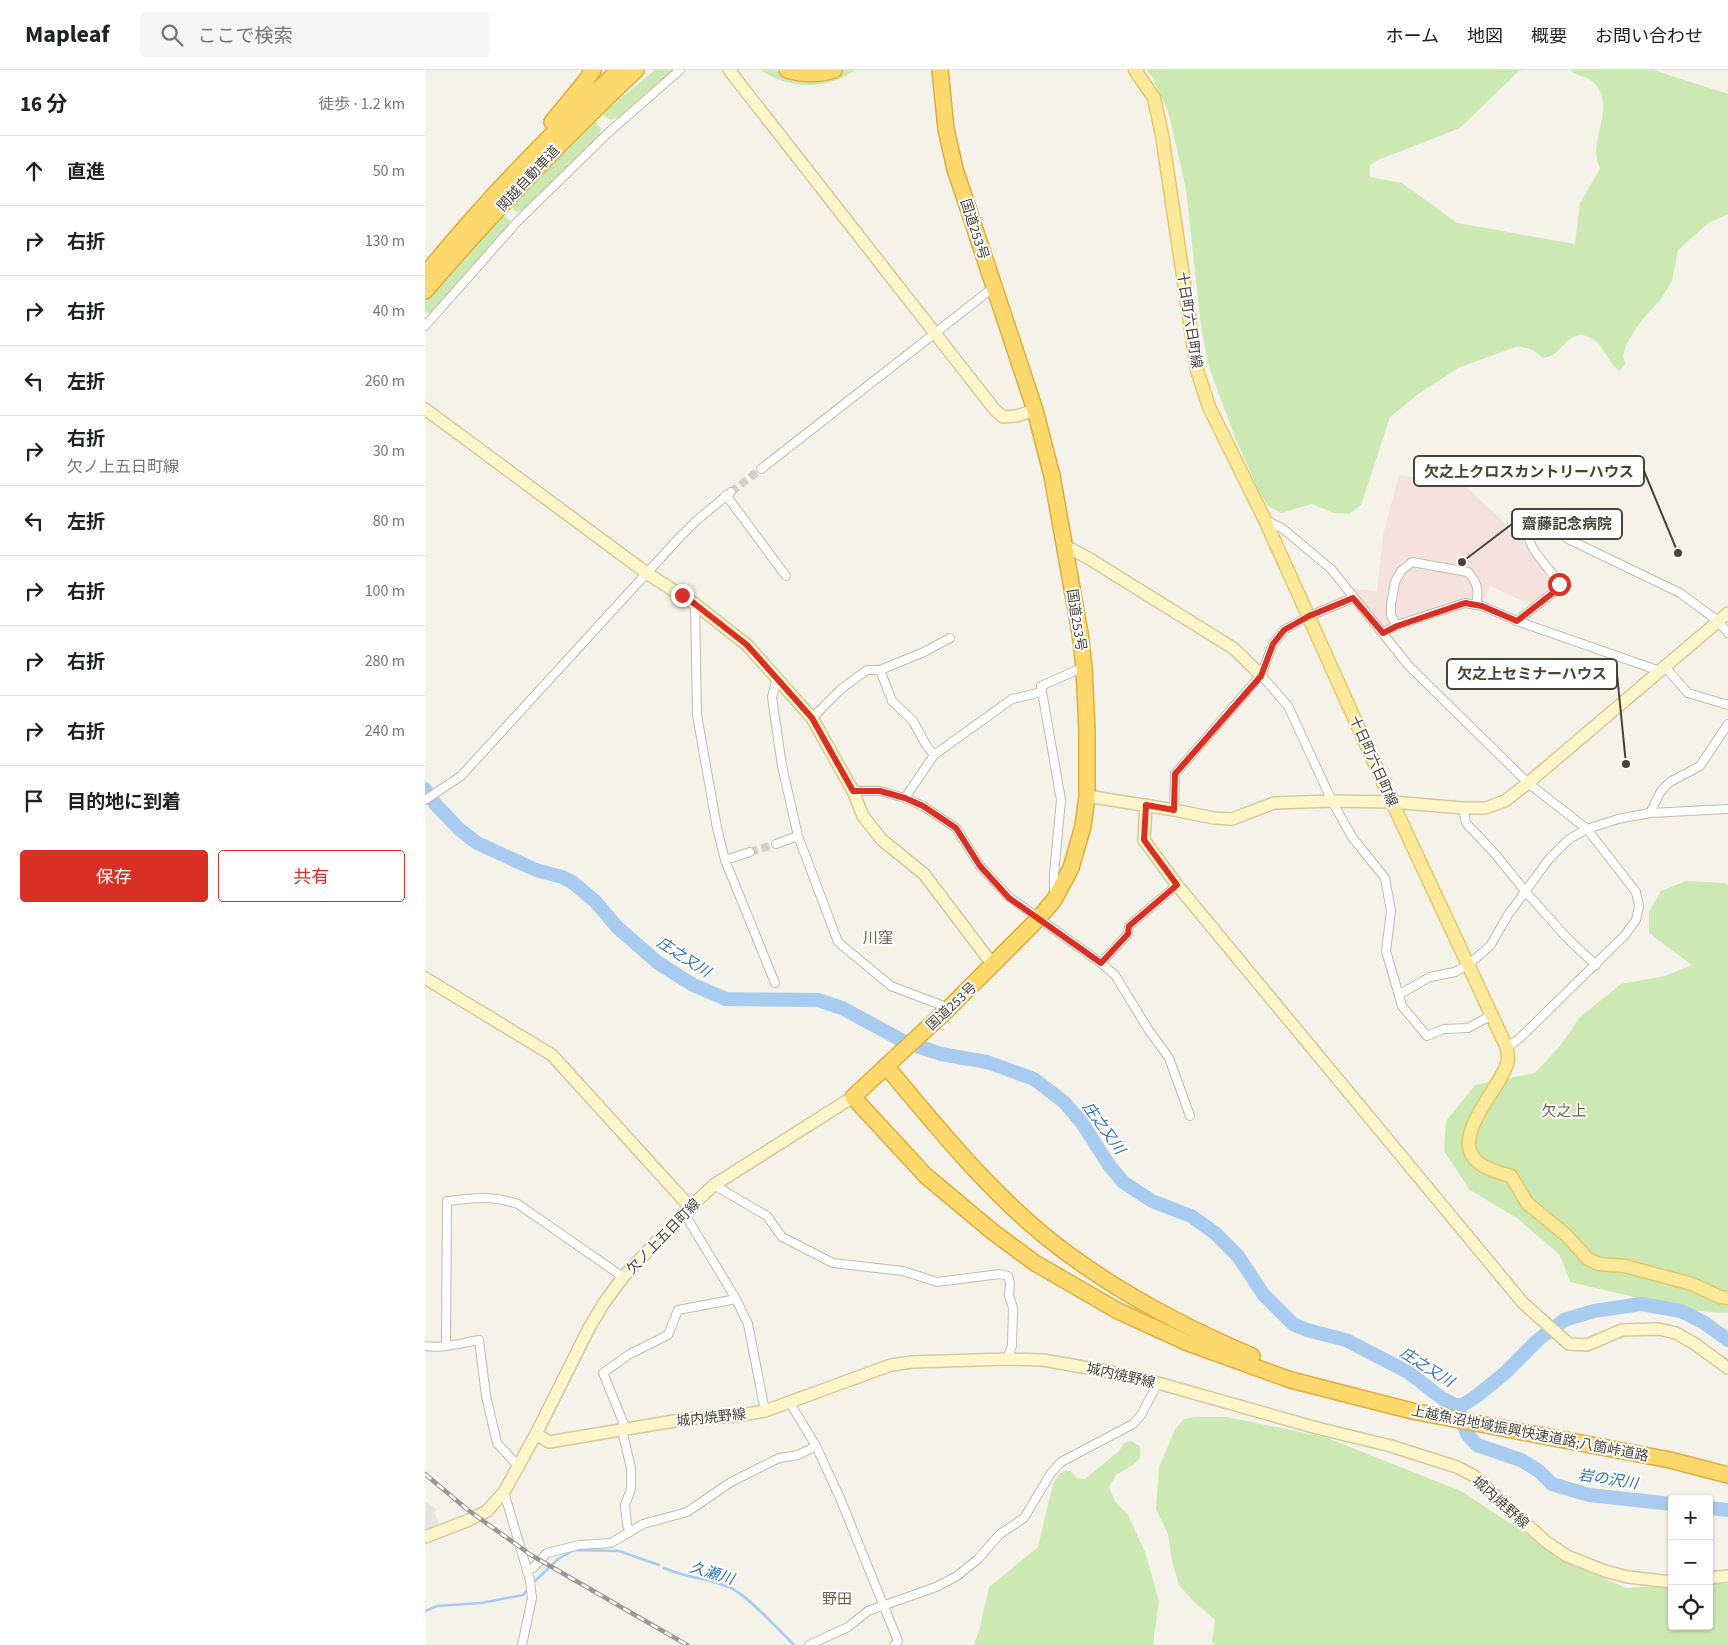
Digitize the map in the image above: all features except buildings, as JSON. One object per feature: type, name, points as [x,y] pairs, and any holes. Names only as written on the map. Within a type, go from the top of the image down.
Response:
[{"type":"highway","points":[[463,228],[563,110],[593,70]]},
{"type":"highway","name":"関越自動車道","points":[[425,275],[463,228],[552,135],[619,70]]},
{"type":"highway","name":"関越自動車道","points":[[425,291],[513,194],[608,96],[636,70]]},
{"type":"highway","points":[[608,96],[640,70]]},
{"type":"highway","points":[[787,70],[813,74],[834,70]]},
{"type":"highway","name":"国道253号","points":[[853,1097],[949,1008],[1055,900],[1071,868],[1083,826],[1087,796],[1087,731],[1084,667],[1080,633],[1045,443],[955,169],[946,129],[940,70]]},
{"type":"highway","points":[[886,1066],[979,1174],[1047,1237],[1078,1260],[1120,1289],[1205,1336],[1332,1390]]},
{"type":"highway","points":[[853,1097],[926,1176],[993,1232],[1035,1263],[1117,1311],[1189,1343],[1291,1380],[1332,1390]]},
{"type":"highway","name":"上越魚沼地域振興快速道路;八箇峠道路","points":[[1332,1390],[1388,1406],[1670,1460],[1722,1473]]},
{"type":"main road","name":"十日町六日町線","points":[[1135,70],[1139,73],[1154,98],[1162,135],[1197,370],[1209,407],[1265,520],[1392,802],[1507,1048]]},
{"type":"main road","points":[[1507,1048],[1508,1060],[1502,1074],[1474,1121],[1470,1138],[1470,1152],[1478,1163],[1489,1169],[1511,1176],[1527,1203],[1566,1235],[1588,1259],[1599,1264],[1625,1266],[1691,1284],[1719,1297],[1728,1298]]},
{"type":"street","points":[[425,326],[517,222],[609,132],[680,70]]},
{"type":"street","points":[[729,70],[995,410],[1003,416],[1016,416],[1035,410]]},
{"type":"street","points":[[761,469],[994,287]]},
{"type":"street","points":[[425,408],[648,574],[695,604],[747,645],[812,718],[853,791],[863,816],[882,840],[924,874],[993,965]]},
{"type":"street","points":[[425,800],[461,776],[697,520],[729,494],[786,576]]},
{"type":"street","points":[[1517,621],[1554,592],[1559,584],[1532,548],[1528,534],[1531,523],[1537,515],[1567,539],[1680,593],[1718,621],[1728,633]]},
{"type":"street","points":[[1265,520],[1282,528],[1331,569],[1409,666],[1528,783],[1587,829],[1636,892],[1639,906],[1636,920],[1625,935],[1521,1037],[1507,1048]]},
{"type":"street","points":[[1065,546],[1088,558],[1233,648],[1289,706],[1332,801],[1351,837],[1385,878],[1391,910],[1386,951],[1403,1006],[1427,1036],[1444,1029],[1468,1028],[1492,1015]]},
{"type":"street","points":[[1397,626],[1391,616],[1395,582],[1401,571],[1412,562],[1468,572],[1479,591],[1476,605]]},
{"type":"street","points":[[1174,810],[1175,774],[1261,676],[1273,644],[1284,630],[1309,616],[1353,598]]},
{"type":"street","points":[[1383,633],[1397,626],[1465,603],[1476,605],[1517,621],[1662,669],[1689,693],[1728,705]]},
{"type":"street","points":[[695,604],[697,715],[717,828],[725,860],[775,984]]},
{"type":"street","points":[[1087,796],[1214,818],[1232,819],[1274,803],[1332,801],[1392,802],[1485,808],[1505,801],[1528,783],[1728,613]]},
{"type":"street","points":[[812,718],[841,689],[867,670],[880,670],[924,652],[950,638]]},
{"type":"street","points":[[1055,900],[1054,874],[1061,800],[1041,686],[1084,667]]},
{"type":"street","points":[[880,670],[892,702],[913,721],[926,745],[934,754]]},
{"type":"street","points":[[777,678],[772,697],[782,766],[798,836],[838,942],[891,986],[949,1008]]},
{"type":"street","points":[[905,798],[934,754],[1012,699],[1042,692]]},
{"type":"street","points":[[1650,813],[1661,791],[1670,782],[1700,766],[1728,724]]},
{"type":"street","points":[[853,791],[880,791],[905,798],[923,806],[956,828],[980,866],[1009,898],[1115,975],[1148,1029],[1169,1058],[1190,1116]]},
{"type":"street","points":[[1146,805],[1144,840],[1177,885],[1523,1303],[1569,1344],[1587,1345],[1622,1330],[1659,1329],[1683,1337],[1728,1368]]},
{"type":"street","points":[[1463,808],[1467,823],[1568,940],[1596,965]]},
{"type":"street","points":[[1400,994],[1431,977],[1455,972],[1469,964],[1489,946],[1508,915],[1549,858],[1569,840],[1587,829],[1618,819],[1650,813],[1728,809]]},
{"type":"street","points":[[776,844],[798,836]]},
{"type":"street","points":[[725,860],[750,852]]},
{"type":"street","points":[[1101,963],[1128,934],[1129,926],[1177,885]]},
{"type":"street","points":[[425,978],[552,1055],[687,1210],[748,1324],[765,1411]]},
{"type":"street","name":"欠ノ上五日町線","points":[[425,1536],[469,1520],[487,1511],[504,1492],[519,1467],[589,1328],[604,1303],[623,1277],[687,1210],[714,1185],[853,1097]]},
{"type":"street","points":[[714,1185],[767,1216],[782,1237],[833,1263],[903,1271],[937,1282],[1000,1274],[1008,1276],[1010,1283],[1009,1295],[1013,1308],[1012,1346],[1007,1359]]},
{"type":"street","points":[[447,1346],[447,1201],[486,1196],[518,1204],[623,1277]]},
{"type":"street","points":[[630,1532],[627,1525],[625,1505],[631,1489],[631,1468],[624,1429],[603,1373],[630,1354],[668,1335],[678,1310],[736,1299]]},
{"type":"street","points":[[425,1346],[447,1346],[479,1340],[485,1396],[497,1443],[519,1467]]},
{"type":"street","name":"城内焼野線","points":[[536,1434],[549,1442],[685,1419],[736,1416],[765,1411],[891,1365],[911,1362],[1007,1359],[1043,1360],[1111,1372],[1158,1383],[1308,1426],[1391,1446],[1457,1467],[1474,1476],[1539,1535],[1567,1556],[1605,1571],[1628,1577],[1668,1582]]},
{"type":"street","points":[[809,1645],[848,1627],[868,1611],[936,1587],[957,1576],[978,1559],[1000,1534],[1024,1518],[1051,1473],[1061,1462],[1133,1424],[1141,1415],[1158,1383]]},
{"type":"street","points":[[790,1403],[816,1446],[840,1498],[898,1641],[894,1645]]},
{"type":"street","points":[[527,1571],[533,1568],[542,1556],[547,1553],[579,1545],[611,1543],[643,1524],[687,1512],[731,1482],[779,1458],[798,1455],[816,1446]]},
{"type":"street","points":[[504,1492],[527,1571],[532,1598],[522,1645]]},
{"type":"street","points":[[1713,1578],[1728,1576]]},
{"type":"shaded area","points":[[1399,475],[1464,485],[1532,548],[1559,584],[1535,607],[1490,586],[1482,606],[1465,603],[1383,633],[1346,588],[1377,591],[1383,535]]},
{"type":"shaded area","points":[[426,1502],[437,1510],[434,1512],[439,1524],[425,1529]]},
{"type":"green space","points":[[655,70],[674,70],[620,118],[610,119],[602,114]]},
{"type":"green space","points":[[761,70],[774,70],[787,75],[837,74],[844,70],[855,70],[833,81],[808,85],[784,81],[772,77]]},
{"type":"green space","points":[[1146,70],[1527,70],[1519,71],[1460,128],[1378,160],[1370,165],[1370,177],[1402,183],[1457,223],[1575,244],[1580,203],[1600,169],[1596,153],[1603,101],[1601,93],[1590,79],[1570,70],[1653,70],[1728,94],[1728,214],[1707,224],[1678,250],[1672,281],[1661,299],[1641,321],[1627,343],[1623,356],[1625,364],[1620,371],[1611,363],[1597,342],[1581,335],[1569,340],[1554,354],[1543,358],[1533,350],[1518,346],[1458,368],[1417,395],[1390,417],[1361,505],[1349,514],[1334,513],[1312,504],[1281,513],[1267,505],[1258,489],[1236,440],[1209,367],[1201,326],[1186,189],[1168,111],[1152,77]]},
{"type":"green space","points":[[595,121],[601,128],[599,136],[526,210],[516,212],[511,207]]},
{"type":"green space","points":[[503,215],[510,220],[509,226],[433,313],[427,313],[425,311],[425,302]]},
{"type":"green space","points":[[1686,881],[1728,884],[1728,1313],[1694,1311],[1570,1282],[1560,1255],[1517,1218],[1470,1190],[1444,1151],[1446,1121],[1475,1085],[1535,1073],[1560,1046],[1580,1017],[1621,984],[1665,976],[1692,965],[1649,933],[1649,912],[1661,891]]},
{"type":"green space","points":[[1227,1417],[1325,1437],[1461,1491],[1575,1566],[1626,1588],[1668,1585],[1668,1630],[1713,1630],[1713,1584],[1728,1584],[1728,1645],[1215,1645],[1212,1641],[1215,1620],[1192,1600],[1179,1585],[1172,1560],[1168,1534],[1156,1509],[1159,1468],[1175,1429],[1184,1419]]},
{"type":"green space","points":[[1131,1441],[1140,1446],[1140,1458],[1133,1465],[1116,1475],[1109,1487],[1115,1501],[1128,1515],[1145,1552],[1159,1601],[1154,1645],[974,1645],[980,1628],[989,1587],[1038,1547],[1053,1484],[1059,1475],[1064,1471],[1070,1471],[1077,1478],[1085,1479],[1119,1451],[1124,1443]]},
{"type":"waterway","name":"庄之又川","points":[[425,789],[436,805],[460,830],[477,843],[536,870],[562,877],[572,882],[595,901],[617,927],[657,962],[693,985],[726,999],[818,1000],[842,1008],[905,1042],[941,1054],[987,1062],[1034,1079],[1064,1102],[1082,1123],[1109,1165],[1123,1182],[1152,1201],[1191,1216],[1215,1233],[1238,1256],[1263,1294],[1293,1324],[1307,1330],[1346,1340],[1408,1372],[1443,1399],[1455,1405],[1463,1405],[1478,1395],[1505,1373],[1539,1339],[1564,1320],[1594,1311],[1641,1304],[1681,1311],[1703,1322],[1728,1340]]},
{"type":"waterway","name":"岩の沢川","points":[[1459,1412],[1467,1434],[1477,1445],[1521,1460],[1539,1471],[1552,1484],[1589,1495],[1668,1504]]},
{"type":"waterway","name":"岩の沢川","points":[[1713,1508],[1728,1510]]},
{"type":"waterway","name":"久瀬川","points":[[535,1581],[558,1559],[574,1550],[619,1551],[659,1565]]},
{"type":"waterway","name":"久瀬川","points":[[664,1568],[714,1582],[738,1592],[772,1622],[794,1645]]},
{"type":"waterway","name":"久瀬川","points":[[425,1611],[437,1606],[481,1603],[523,1595],[527,1590]]},
{"type":"tunnel","points":[[731,492],[761,469]]},
{"type":"tunnel","points":[[750,852],[776,844]]},
{"type":"railway","points":[[425,1474],[468,1510],[531,1555],[687,1645]]},
{"type":"place","name":"欠之上クロスカントリーハウス","points":[[1678,553]]},
{"type":"place","name":"齋藤記念病院","points":[[1462,562]]},
{"type":"place","name":"欠之上セミナーハウス","points":[[1626,764]]},
{"type":"district","name":"川窪","points":[[878,938]]},
{"type":"district","name":"欠之上","points":[[1564,1111]]},
{"type":"district","name":"野田","points":[[837,1599]]},
{"type":"route","points":[[682,595],[747,645],[812,718],[853,791],[880,791],[905,798],[923,806],[956,828],[980,866],[1009,898],[1101,963],[1128,934],[1129,926],[1177,885],[1144,840],[1146,805],[1174,810],[1175,774],[1261,676],[1273,644],[1284,630],[1309,616],[1353,598],[1383,633],[1397,626],[1465,603],[1482,606],[1517,621],[1554,592],[1559,584]]}]
